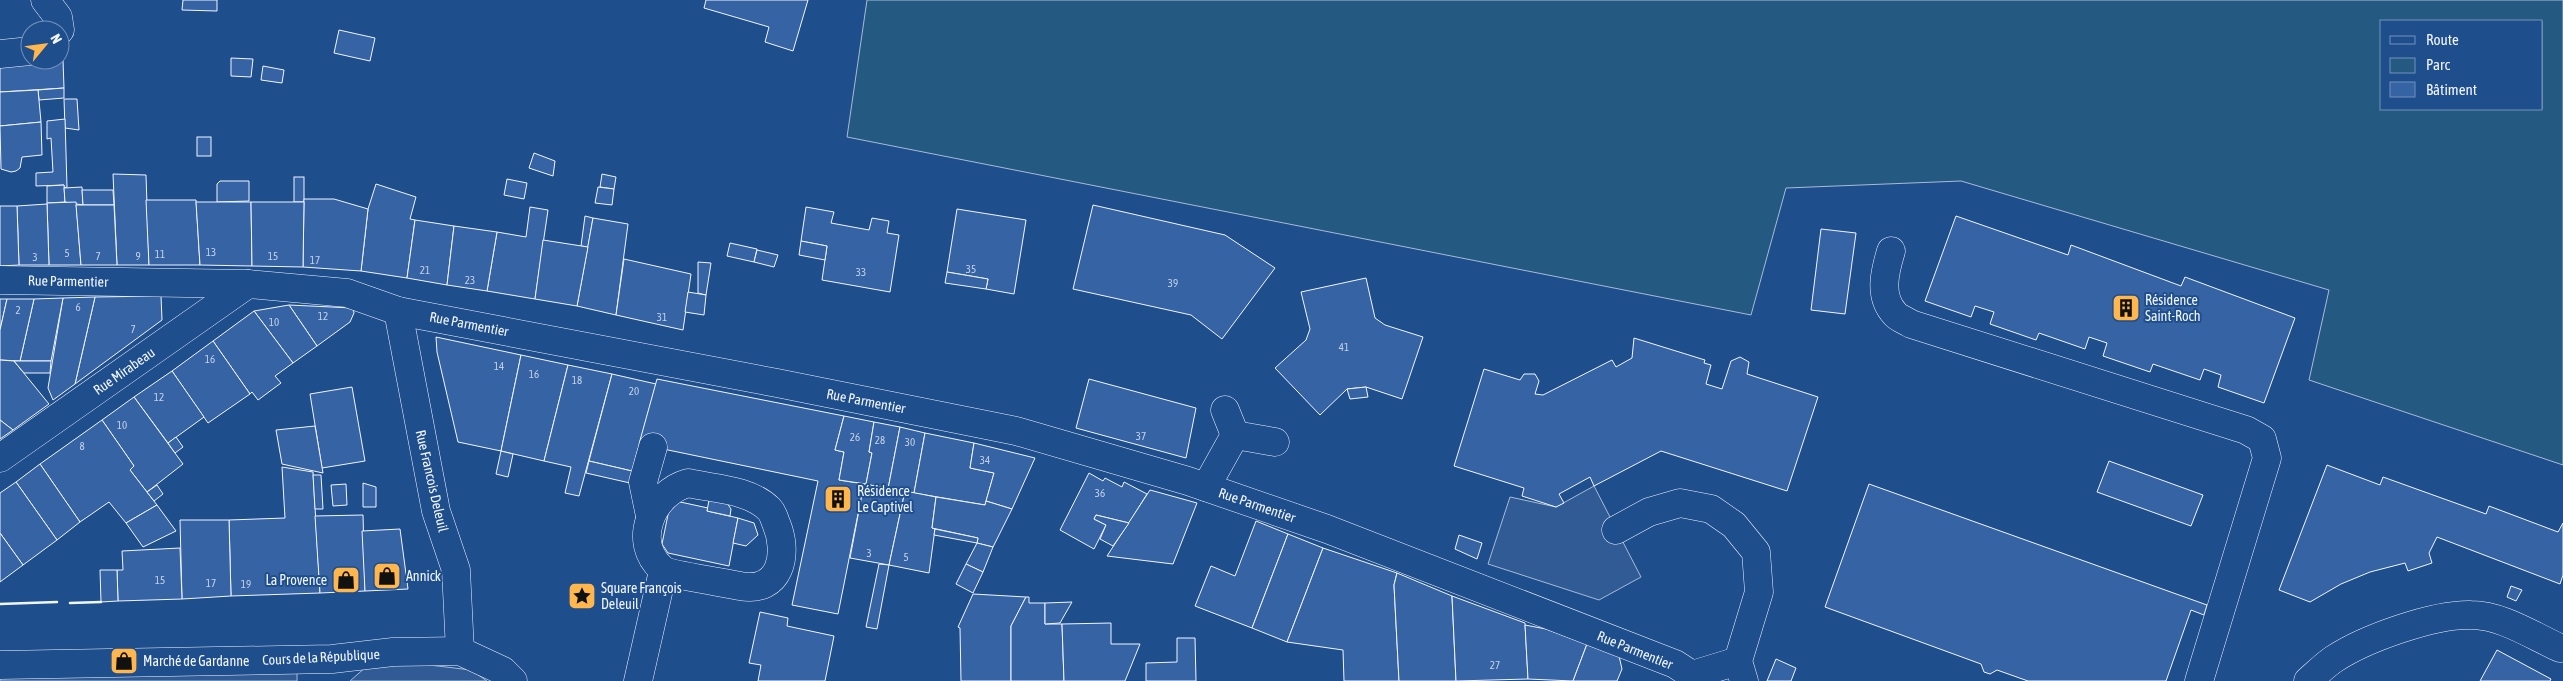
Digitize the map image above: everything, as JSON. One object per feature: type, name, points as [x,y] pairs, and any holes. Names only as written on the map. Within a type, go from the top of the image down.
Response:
[{"type":"street","points":[[44,0],[58,20]]},
{"type":"street","points":[[0,54],[20,52]]},
{"type":"street","points":[[1891,251],[1884,276],[1884,294],[1894,314],[1911,324],[2246,430],[2262,439],[2267,458],[2199,681]]},
{"type":"street","name":"Rue Parmentier","points":[[0,280],[248,284],[347,293],[398,311],[1016,431],[1206,487],[1327,529],[1675,664],[1692,678]]},
{"type":"street","name":"Rue Mirabeau","points":[[0,458],[248,284]]},
{"type":"street","name":"Rue Francois Deleuil","points":[[398,311],[436,511],[456,570],[460,651]]},
{"type":"street","points":[[1225,410],[1236,435]]},
{"type":"street","points":[[1206,487],[1236,435]]},
{"type":"street","points":[[1236,435],[1275,442]]},
{"type":"street","points":[[650,516],[668,491],[688,484],[744,494],[760,502],[771,511],[782,536],[783,555],[774,576],[764,585],[748,588],[663,571],[651,556],[647,542],[650,516],[643,482],[653,447]]},
{"type":"street","points":[[1616,530],[1649,512],[1680,503],[1711,509],[1734,525],[1756,552],[1759,592],[1741,671],[1692,678]]},
{"type":"street","points":[[638,681],[663,571]]},
{"type":"street","points":[[2308,681],[2334,659],[2374,640],[2438,619],[2472,614],[2504,622],[2560,648]]},
{"type":"street","name":"Cours de la République","points":[[0,665],[333,670],[393,652],[460,651],[503,671],[513,681]]},
{"type":"green space","points":[[867,0],[2563,0],[2563,465],[2309,380],[2329,290],[1961,181],[1786,188],[1751,315],[847,137]]},
{"type":"shaded area","points":[[1594,486],[1641,577],[1599,600],[1488,564],[1510,497],[1556,507]]},
{"type":"shaded area","points":[[421,664],[471,670],[487,681],[350,681],[367,666]]},
{"type":"shaded area","points":[[297,670],[297,681],[0,681],[0,678]]},
{"type":"building","points":[[183,0],[217,0],[217,11],[182,10]]},
{"type":"building","points":[[706,0],[808,0],[793,51],[765,42],[769,27],[704,8]]},
{"type":"building","points":[[339,30],[375,38],[370,61],[334,53]]},
{"type":"building","points":[[231,58],[253,59],[251,77],[231,76]]},
{"type":"building","points":[[20,63],[20,70],[63,70],[64,88],[0,92],[0,64]]},
{"type":"building","points":[[263,66],[284,70],[282,83],[261,80]]},
{"type":"building","points":[[64,88],[64,98],[39,100],[38,90]]},
{"type":"building","points":[[38,90],[41,122],[0,126],[0,92]]},
{"type":"building","points":[[64,99],[77,99],[79,130],[65,128]]},
{"type":"building","points":[[65,119],[67,187],[64,188],[64,185],[36,186],[36,173],[53,172],[51,138],[47,139],[47,121]]},
{"type":"building","points":[[41,122],[42,155],[22,157],[20,168],[16,171],[11,172],[1,169],[0,126]]},
{"type":"building","points":[[197,137],[211,137],[211,156],[197,156]]},
{"type":"building","points":[[534,153],[555,161],[553,176],[529,168]]},
{"type":"building","points":[[113,174],[146,175],[149,265],[117,265]]},
{"type":"building","points":[[602,174],[616,177],[614,189],[600,187]]},
{"type":"building","points":[[294,177],[304,177],[304,202],[294,202]]},
{"type":"building","points":[[507,179],[527,183],[524,199],[504,195]]},
{"type":"building","points":[[220,181],[249,181],[249,201],[217,202],[217,184]]},
{"type":"building","points":[[376,184],[416,197],[410,219],[415,220],[407,278],[361,271],[368,209]]},
{"type":"building","points":[[64,185],[65,202],[47,203],[47,186]]},
{"type":"building","points":[[82,187],[83,205],[65,202],[64,188]]},
{"type":"building","points":[[598,187],[614,189],[612,205],[595,203]]},
{"type":"building","points":[[82,190],[113,190],[114,205],[83,205]]},
{"type":"building","points":[[304,199],[334,199],[368,209],[361,271],[303,267]]},
{"type":"building","points":[[146,200],[196,200],[200,265],[149,265]]},
{"type":"building","points":[[76,202],[81,265],[49,265],[47,203]]},
{"type":"building","points":[[196,202],[251,202],[252,266],[200,265]]},
{"type":"building","points":[[251,202],[304,202],[303,267],[252,266]]},
{"type":"building","points":[[47,204],[49,265],[19,265],[17,206]]},
{"type":"building","points":[[76,205],[114,205],[117,265],[81,265]]},
{"type":"building","points":[[1093,205],[1225,235],[1275,268],[1222,339],[1191,315],[1073,289]]},
{"type":"building","points":[[0,206],[17,206],[19,265],[0,266]]},
{"type":"building","points":[[530,207],[548,210],[535,299],[487,291],[497,232],[526,237]]},
{"type":"building","points":[[806,207],[834,212],[831,223],[869,230],[872,218],[889,221],[887,233],[899,235],[890,292],[822,280],[827,246],[801,241]]},
{"type":"building","points":[[957,209],[1026,220],[1014,294],[986,289],[988,279],[947,272]]},
{"type":"building","points":[[585,216],[593,218],[588,247],[581,246]]},
{"type":"building","name":"Résidence Saint-Roch","points":[[1956,216],[2068,255],[2071,245],[2181,286],[2185,277],[2295,318],[2264,403],[2218,387],[2221,375],[2204,369],[2200,380],[2153,364],[2150,372],[2103,356],[2107,343],[2089,337],[2085,349],[2039,333],[2036,340],[1990,324],[1994,312],[1975,306],[1971,317],[1925,301]]},
{"type":"building","points":[[593,218],[628,224],[616,315],[577,306]]},
{"type":"building","points":[[415,220],[454,226],[447,285],[407,278]]},
{"type":"building","points":[[454,226],[497,232],[487,291],[447,285]]},
{"type":"building","points":[[1821,229],[1856,233],[1845,314],[1811,310]]},
{"type":"building","points":[[543,240],[588,247],[577,306],[535,299]]},
{"type":"building","points":[[801,241],[827,246],[825,260],[799,255]]},
{"type":"building","points":[[730,243],[757,249],[754,262],[727,256]]},
{"type":"building","points":[[757,250],[778,255],[774,267],[754,262]]},
{"type":"building","points":[[624,259],[691,274],[683,330],[616,315]]},
{"type":"building","points":[[698,262],[711,263],[706,295],[698,293]]},
{"type":"building","points":[[947,272],[988,279],[986,289],[945,283]]},
{"type":"building","points":[[1366,278],[1375,318],[1385,325],[1423,337],[1402,399],[1366,387],[1347,389],[1320,415],[1275,368],[1306,340],[1310,329],[1301,292]]},
{"type":"building","points":[[688,292],[706,295],[704,315],[685,312]]},
{"type":"building","points":[[161,296],[162,320],[75,384],[95,297]]},
{"type":"building","points":[[95,297],[75,384],[53,400],[48,388],[63,298]]},
{"type":"building","points":[[63,298],[51,361],[20,361],[34,299]]},
{"type":"building","points":[[0,299],[7,299],[0,330]]},
{"type":"building","points":[[7,299],[34,299],[20,361],[0,360],[0,330]]},
{"type":"building","points":[[289,305],[353,308],[354,313],[350,322],[317,346]]},
{"type":"building","points":[[289,305],[317,346],[293,363],[254,311]]},
{"type":"building","points":[[254,311],[293,363],[275,376],[281,383],[258,400],[252,392],[250,394],[213,341]]},
{"type":"building","points":[[436,337],[521,355],[501,451],[458,442],[437,352]]},
{"type":"building","points":[[1634,338],[1705,360],[1704,363],[1711,365],[1706,384],[1722,389],[1731,361],[1740,357],[1749,362],[1747,374],[1818,397],[1787,491],[1661,451],[1594,486],[1590,477],[1559,494],[1564,503],[1556,507],[1522,496],[1524,488],[1454,466],[1484,369],[1520,380],[1524,374],[1535,374],[1539,381],[1535,394],[1543,395],[1612,360],[1616,367],[1632,358]]},
{"type":"building","points":[[213,341],[250,394],[208,423],[172,371]]},
{"type":"building","points":[[521,355],[568,365],[544,461],[501,451]]},
{"type":"building","points":[[0,360],[14,361],[49,404],[13,430],[0,420]]},
{"type":"building","points":[[14,361],[51,361],[50,373],[24,373]]},
{"type":"building","points":[[568,365],[612,374],[579,496],[565,493],[571,467],[544,461]]},
{"type":"building","points":[[172,371],[204,417],[168,443],[134,397]]},
{"type":"building","points":[[612,374],[656,384],[632,471],[589,461]]},
{"type":"building","name":"Résidence Le Captivel","points":[[657,379],[844,416],[835,450],[844,452],[839,480],[864,484],[838,614],[792,605],[818,481],[639,444]]},
{"type":"building","points":[[1089,379],[1196,408],[1186,458],[1076,428]]},
{"type":"building","points":[[352,387],[365,461],[322,468],[310,394]]},
{"type":"building","points":[[1366,387],[1368,397],[1350,399],[1347,389]]},
{"type":"building","points":[[134,397],[183,464],[147,492],[130,470],[134,466],[102,420]]},
{"type":"building","points":[[844,416],[874,422],[869,452],[872,453],[866,484],[839,480],[844,452],[835,450]]},
{"type":"building","points":[[0,420],[13,430],[0,439]]},
{"type":"building","points":[[102,420],[134,466],[130,470],[157,505],[126,523],[109,502],[80,522],[40,464]]},
{"type":"building","points":[[874,422],[900,427],[888,489],[866,484],[872,453],[869,452]]},
{"type":"building","points":[[315,426],[323,473],[282,464],[276,430]]},
{"type":"building","points":[[900,427],[925,433],[914,493],[888,489]]},
{"type":"building","points":[[925,433],[974,443],[970,468],[994,473],[985,505],[914,493]]},
{"type":"building","points":[[176,437],[183,447],[175,453],[168,443]]},
{"type":"building","points":[[974,443],[1035,458],[1012,509],[986,501],[994,473],[970,468]]},
{"type":"building","points":[[501,451],[513,454],[508,477],[496,474]]},
{"type":"building","points":[[589,461],[632,471],[630,483],[586,473]]},
{"type":"building","points":[[2109,461],[2203,495],[2191,526],[2097,492]]},
{"type":"building","points":[[40,464],[80,522],[57,540],[16,482]]},
{"type":"building","points":[[2327,465],[2380,485],[2383,477],[2486,514],[2489,506],[2558,532],[2563,523],[2563,575],[2560,584],[2437,537],[2429,553],[2432,563],[2408,571],[2405,563],[2370,572],[2341,584],[2310,602],[2279,590]]},
{"type":"building","points":[[282,467],[313,472],[320,593],[231,596],[229,520],[285,518]]},
{"type":"building","points":[[1089,473],[1103,481],[1105,478],[1122,487],[1124,482],[1147,494],[1129,523],[1096,515],[1094,519],[1106,525],[1094,549],[1060,530]]},
{"type":"building","points":[[313,475],[321,475],[323,509],[315,509]]},
{"type":"building","points":[[16,482],[57,540],[23,565],[0,533],[0,493]]},
{"type":"building","points":[[363,483],[376,487],[376,507],[363,507]]},
{"type":"building","points":[[346,484],[347,505],[333,506],[331,485]]},
{"type":"building","points":[[864,484],[905,491],[889,565],[850,558]]},
{"type":"building","points":[[1869,484],[2207,605],[2204,615],[2191,610],[2166,681],[2028,681],[1997,670],[1990,674],[1984,672],[1981,664],[1825,607]]},
{"type":"building","points":[[157,485],[163,494],[154,501],[147,492]]},
{"type":"building","points":[[1150,490],[1197,503],[1173,564],[1107,556]]},
{"type":"building","points":[[905,491],[936,497],[932,528],[935,529],[929,573],[889,565]]},
{"type":"building","points":[[936,497],[985,505],[986,501],[1012,509],[993,547],[977,543],[978,538],[932,528]]},
{"type":"building","points":[[671,500],[708,508],[707,511],[738,518],[729,566],[668,553],[662,544]]},
{"type":"building","points":[[709,500],[727,503],[731,509],[730,516],[707,511]]},
{"type":"building","points":[[157,505],[176,531],[143,547],[126,523]]},
{"type":"building","points":[[363,515],[365,591],[320,593],[315,516]]},
{"type":"building","points":[[1096,515],[1129,523],[1113,546],[1100,539],[1106,525],[1094,519]]},
{"type":"building","points":[[738,518],[754,523],[758,535],[746,546],[733,543]]},
{"type":"building","points":[[180,520],[229,520],[231,596],[182,599]]},
{"type":"building","points":[[1256,521],[1288,534],[1252,628],[1195,606],[1211,566],[1235,576]]},
{"type":"building","points":[[400,529],[408,589],[365,591],[362,531]]},
{"type":"building","points":[[935,529],[978,538],[977,543],[934,535]]},
{"type":"building","points":[[0,533],[23,565],[0,582]]},
{"type":"building","points":[[1288,534],[1323,548],[1287,642],[1252,628]]},
{"type":"building","points":[[1459,535],[1482,543],[1477,559],[1455,549]]},
{"type":"building","points":[[977,543],[993,547],[983,572],[966,564]]},
{"type":"building","points":[[180,548],[182,599],[118,601],[117,570],[123,570],[122,551]]},
{"type":"building","points":[[1323,548],[1397,573],[1394,585],[1399,681],[1344,681],[1343,650],[1287,642]]},
{"type":"building","points":[[879,564],[889,565],[877,629],[866,627]]},
{"type":"building","points":[[966,564],[983,572],[973,593],[956,584]]},
{"type":"building","points":[[100,570],[117,570],[118,601],[101,602]]},
{"type":"building","points":[[1397,573],[1452,596],[1456,681],[1399,681],[1394,585]]},
{"type":"building","points":[[2511,586],[2522,590],[2516,601],[2507,597]]},
{"type":"building","points":[[973,594],[1026,597],[1011,626],[1011,681],[961,681],[960,628],[958,627]]},
{"type":"building","points":[[1452,596],[1525,623],[1528,679],[1456,681]]},
{"type":"building","points":[[1026,597],[1029,597],[1029,603],[1045,603],[1045,624],[1062,624],[1064,681],[1011,681],[1011,626]]},
{"type":"building","points":[[1072,602],[1060,623],[1045,624],[1045,603]]},
{"type":"building","points":[[760,612],[788,618],[787,626],[834,636],[825,681],[758,681],[761,665],[749,663]]},
{"type":"building","points":[[1111,623],[1111,644],[1140,644],[1125,681],[1064,681],[1062,624]]},
{"type":"building","points":[[1525,625],[1546,629],[1587,644],[1573,681],[1528,679]]},
{"type":"building","points":[[1177,638],[1195,638],[1196,681],[1146,681],[1146,663],[1177,662]]},
{"type":"building","points":[[1587,644],[1619,656],[1622,669],[1617,681],[1573,681]]},
{"type":"building","points":[[2497,650],[2551,679],[2550,681],[2480,681]]},
{"type":"building","points":[[1776,659],[1796,668],[1791,681],[1767,681]]},
{"type":"wall","points":[[0,604],[57,602]]},
{"type":"wall","points":[[70,603],[101,602]]},
{"type":"place","name":"Résidence Saint-Roch","points":[[2126,308]]},
{"type":"place","name":"Résidence Le Captivel","points":[[838,499]]},
{"type":"place","name":"Annick","points":[[387,576]]},
{"type":"place","name":"La Provence","points":[[346,580]]},
{"type":"place","name":"Square François Deleuil","points":[[582,596]]},
{"type":"place","name":"Marché de Gardanne","points":[[124,661]]}]
